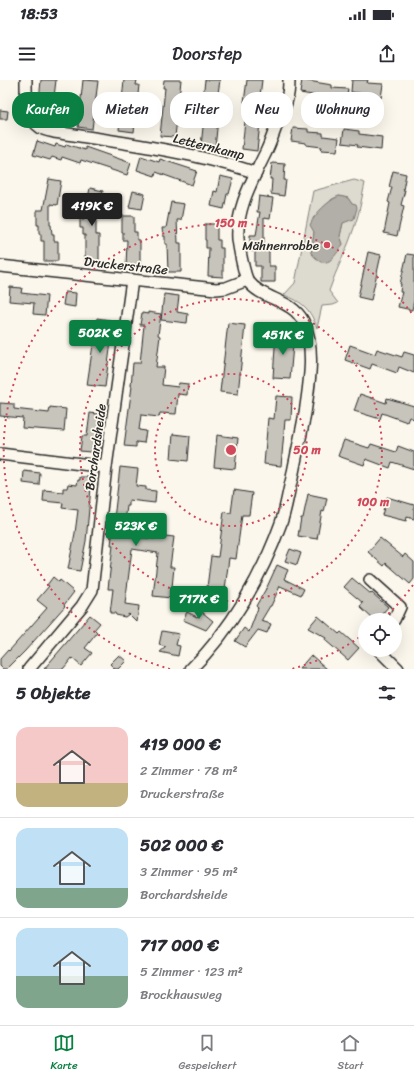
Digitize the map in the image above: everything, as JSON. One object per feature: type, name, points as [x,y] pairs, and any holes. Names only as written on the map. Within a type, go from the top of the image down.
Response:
[{"type":"street","name":"Letternkamp","points":[[26,80],[28,110],[33,121],[41,128],[54,132],[123,142],[176,152],[256,173]]},
{"type":"street","points":[[191,669],[217,640],[234,616],[263,566],[274,542],[289,490],[307,402],[310,374],[310,355],[304,322],[291,308],[256,289],[247,280],[240,252],[239,225],[242,208],[283,112],[289,94],[289,80]]},
{"type":"street","name":"Druckerstraße","points":[[0,266],[216,289],[226,288],[247,280]]},
{"type":"street","name":"Borchardsheide","points":[[29,669],[82,606],[92,590],[106,467],[132,280]]},
{"type":"street","points":[[0,454],[106,467]]},
{"type":"street","points":[[370,580],[400,607],[397,613]]},
{"type":"street","points":[[386,657],[398,669]]},
{"type":"shaded area","points":[[354,180],[365,183],[352,234],[329,291],[338,303],[322,306],[317,328],[312,316],[305,307],[296,300],[284,295],[295,283],[313,191]],"holes":[[[339,196],[348,198],[352,204],[343,223],[340,236],[343,244],[329,261],[311,253],[314,232],[313,218],[332,199]]]},
{"type":"shaded area","points":[[339,196],[348,198],[352,204],[356,205],[357,208],[354,219],[343,223],[340,236],[343,244],[331,260],[324,263],[311,253],[314,232],[310,225],[322,208]]},
{"type":"building","points":[[41,80],[56,80],[55,92],[40,92]]},
{"type":"building","points":[[83,80],[98,81],[97,92],[92,92],[92,129],[84,128],[84,92],[82,92]]},
{"type":"building","points":[[124,80],[137,80],[136,85],[139,85],[138,92],[123,92]]},
{"type":"building","points":[[164,80],[181,80],[180,92],[170,92],[170,128],[176,128],[175,137],[160,136],[165,88],[163,88]]},
{"type":"building","points":[[205,80],[220,80],[218,92],[204,92]]},
{"type":"building","points":[[247,80],[262,80],[260,92],[245,92]]},
{"type":"building","points":[[302,80],[332,85],[332,88],[348,89],[348,92],[300,93]]},
{"type":"building","points":[[352,80],[368,80],[367,83],[383,84],[382,92],[351,92]]},
{"type":"building","points":[[0,110],[8,111],[7,119],[0,119]]},
{"type":"building","points":[[119,128],[134,128],[134,132],[119,130]]},
{"type":"building","points":[[203,128],[217,128],[215,148],[201,146]]},
{"type":"building","points":[[244,128],[259,128],[257,151],[242,149]]},
{"type":"building","points":[[293,128],[308,129],[308,132],[323,133],[323,136],[339,138],[337,151],[321,150],[322,147],[291,141]]},
{"type":"building","points":[[344,129],[359,131],[359,134],[382,137],[381,150],[357,147],[358,145],[342,143]]},
{"type":"building","points":[[37,141],[55,147],[56,144],[65,147],[66,144],[85,150],[85,147],[131,163],[127,175],[81,160],[80,163],[62,157],[61,160],[52,157],[50,160],[33,155]]},
{"type":"building","points":[[141,156],[159,162],[160,159],[197,171],[192,185],[156,172],[155,176],[137,170]]},
{"type":"building","points":[[272,163],[285,164],[284,180],[286,180],[284,196],[271,194],[272,179],[270,179]]},
{"type":"building","points":[[393,171],[406,174],[403,190],[405,190],[401,205],[404,206],[397,236],[384,233],[390,203],[388,202],[392,187],[389,187]]},
{"type":"building","points":[[220,176],[233,179],[229,194],[227,194],[224,209],[211,206],[214,191],[217,192]]},
{"type":"building","points":[[49,179],[61,181],[57,205],[50,204],[50,225],[52,234],[54,234],[54,241],[58,241],[58,261],[44,261],[44,241],[41,241],[39,225],[37,225],[37,210],[43,210]]},
{"type":"building","points":[[90,188],[103,191],[98,215],[96,214],[96,235],[99,235],[99,264],[85,264],[85,235],[83,235],[83,228],[80,228],[80,219],[84,219]]},
{"type":"building","points":[[133,191],[145,194],[142,209],[129,207]]},
{"type":"building","points":[[259,196],[273,198],[270,219],[264,218],[264,251],[269,251],[269,266],[275,266],[275,282],[261,282],[261,266],[255,266],[255,251],[250,251],[250,235],[256,235],[260,212],[257,212]]},
{"type":"building","points":[[171,202],[184,204],[181,220],[177,220],[178,243],[181,243],[181,272],[168,272],[167,244],[165,244],[165,236],[163,236],[162,228],[166,228]]},
{"type":"building","points":[[122,216],[134,216],[134,232],[137,232],[137,240],[140,240],[140,269],[126,269],[127,240],[123,240]]},
{"type":"building","points":[[205,224],[217,224],[217,240],[220,240],[220,248],[223,248],[223,277],[208,276],[209,248],[206,248]]},
{"type":"building","points":[[368,252],[381,255],[371,300],[358,297]]},
{"type":"building","points":[[407,254],[414,255],[414,300],[412,310],[398,307],[402,292],[400,292],[400,284]]},
{"type":"building","points":[[10,287],[22,288],[21,293],[47,296],[45,315],[33,314],[34,303],[9,301]]},
{"type":"building","points":[[65,292],[76,293],[75,307],[63,305]]},
{"type":"building","points":[[164,294],[179,296],[177,312],[188,314],[187,323],[161,320]]},
{"type":"building","points":[[148,312],[161,314],[156,367],[164,367],[162,385],[178,387],[179,383],[188,384],[187,395],[178,394],[176,414],[160,413],[159,417],[141,415],[139,430],[146,431],[144,443],[136,442],[136,447],[124,446],[132,386],[133,363],[140,363],[144,325],[140,325],[142,313],[148,314]]},
{"type":"building","points":[[97,318],[110,320],[108,333],[112,334],[105,387],[87,385]]},
{"type":"building","points":[[228,323],[245,325],[238,394],[220,392]]},
{"type":"building","points":[[276,332],[294,334],[290,379],[273,378]]},
{"type":"building","points":[[350,345],[375,354],[377,349],[402,357],[404,352],[414,355],[414,373],[399,367],[397,373],[372,364],[370,369],[345,360]]},
{"type":"building","points":[[360,394],[386,403],[387,398],[414,406],[414,419],[409,417],[407,422],[382,413],[380,419],[354,411]]},
{"type":"building","points":[[276,396],[292,397],[291,420],[285,420],[281,466],[264,464],[268,418],[274,419]]},
{"type":"building","points":[[0,403],[14,404],[14,409],[49,413],[50,407],[66,409],[64,431],[22,428],[23,418],[0,416]]},
{"type":"building","points":[[90,413],[105,415],[100,453],[80,451],[82,436],[87,436]]},
{"type":"building","points":[[173,434],[190,436],[188,461],[171,459]]},
{"type":"building","points":[[217,435],[238,438],[235,469],[214,467]]},
{"type":"building","points":[[344,440],[369,448],[371,444],[396,452],[398,446],[414,452],[414,469],[392,462],[390,468],[366,459],[364,465],[338,456]]},
{"type":"building","points":[[120,467],[138,469],[136,486],[146,487],[146,490],[156,491],[155,503],[129,500],[124,530],[132,531],[131,537],[155,539],[156,535],[174,537],[170,567],[174,567],[171,598],[153,596],[158,553],[132,549],[125,604],[139,606],[137,622],[129,614],[125,617],[116,615],[115,613],[110,613],[113,589],[108,589],[113,545],[111,545]]},
{"type":"building","points":[[24,471],[40,473],[39,485],[23,483]]},
{"type":"building","points":[[80,477],[92,477],[86,541],[80,571],[68,569],[78,510],[62,508],[63,503],[43,501],[44,490],[63,492],[63,488],[67,488],[68,484],[77,485]]},
{"type":"building","points":[[234,490],[252,493],[249,515],[242,515],[236,559],[229,558],[223,605],[205,603],[211,556],[218,557],[224,512],[231,513]]},
{"type":"building","points":[[308,494],[327,498],[324,512],[322,511],[317,539],[298,536],[301,518],[303,518]]},
{"type":"building","points":[[387,497],[414,505],[414,519],[407,517],[406,521],[382,515]]},
{"type":"building","points":[[380,538],[403,557],[405,554],[414,562],[414,579],[410,584],[386,563],[384,566],[368,552]]},
{"type":"building","points":[[290,549],[301,553],[297,565],[285,561]]},
{"type":"building","points":[[277,565],[288,570],[284,579],[304,589],[301,595],[280,586],[271,606],[261,621],[271,624],[267,633],[258,630],[245,647],[235,641],[244,628],[249,632],[258,608],[256,606]]},
{"type":"building","points":[[53,577],[59,582],[60,580],[74,592],[64,605],[65,606],[25,651],[7,669],[3,669],[0,666],[0,659],[47,608],[37,600],[49,586],[47,585]]},
{"type":"building","points":[[352,578],[388,607],[383,613],[366,613],[360,607],[363,603],[344,587]]},
{"type":"building","points":[[187,612],[197,617],[202,612],[213,621],[206,630],[183,620]]},
{"type":"building","points":[[90,615],[100,623],[94,630],[97,633],[85,648],[92,653],[81,666],[72,658],[63,669],[44,669]]},
{"type":"building","points":[[318,616],[339,634],[341,632],[358,647],[358,649],[348,660],[325,640],[326,638],[308,628]]},
{"type":"building","points":[[162,631],[179,634],[176,645],[180,646],[178,656],[160,652],[166,647],[159,645]]},
{"type":"building","points":[[119,655],[126,661],[118,669],[115,669],[110,664]]},
{"type":"building","points":[[311,655],[327,669],[299,669]]},
{"type":"place","name":"Mähnenrobbe","points":[[327,245]]}]
